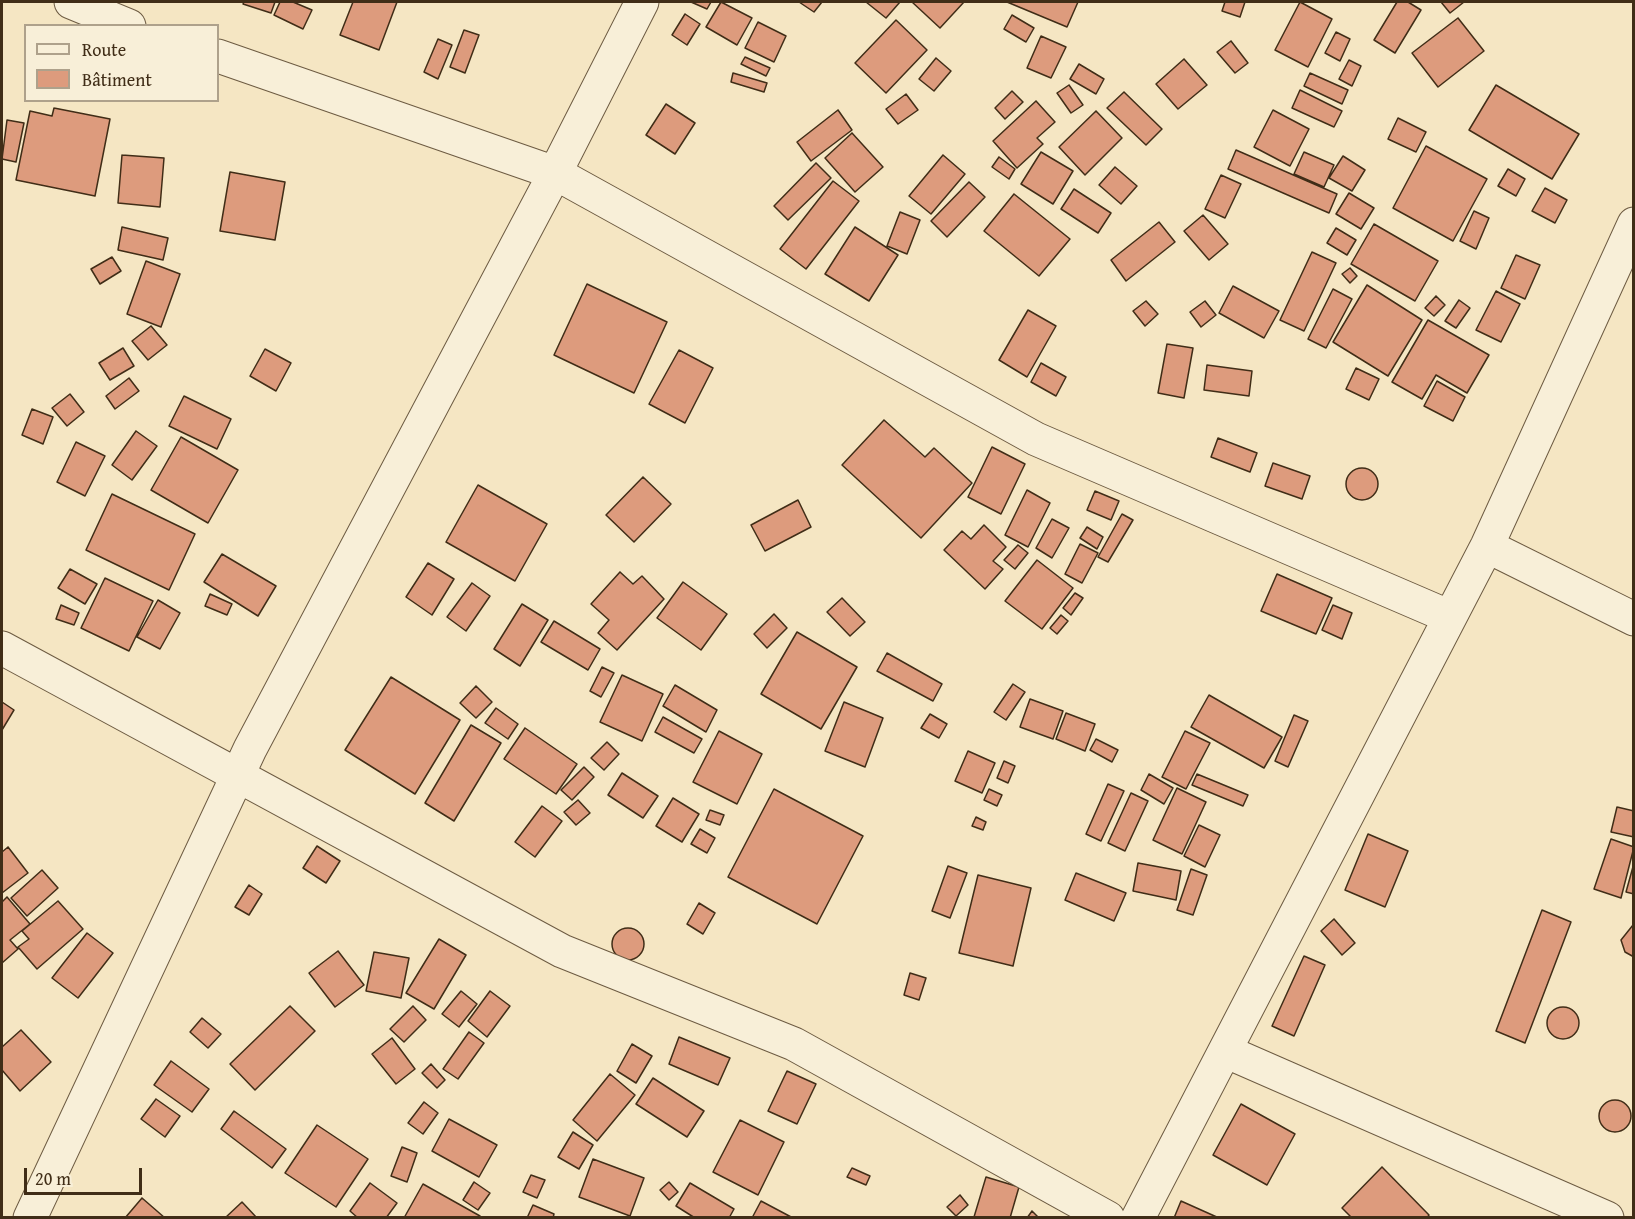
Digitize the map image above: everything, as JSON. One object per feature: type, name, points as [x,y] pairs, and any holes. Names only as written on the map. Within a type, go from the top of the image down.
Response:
[{"type":"street","points":[[71,2],[124,24]]},
{"type":"street","points":[[30,1218],[236,776],[555,173],[642,2]]},
{"type":"street","points":[[219,56],[555,173],[1036,439],[1450,617]]},
{"type":"street","points":[[1138,1218],[1487,546],[1634,224]]},
{"type":"street","points":[[1487,546],[1634,619]]},
{"type":"street","points":[[2,648],[562,951],[794,1044],[1108,1218]]},
{"type":"street","points":[[1224,1051],[1607,1218]]},
{"type":"building","points":[[244,2],[275,2],[271,13],[243,4]]},
{"type":"building","points":[[280,2],[293,2],[312,10],[303,29],[274,15]]},
{"type":"building","points":[[353,2],[397,2],[379,50],[340,35]]},
{"type":"building","points":[[691,2],[711,2],[707,9]]},
{"type":"building","points":[[721,2],[752,18],[737,45],[706,27]]},
{"type":"building","points":[[799,2],[822,2],[814,12]]},
{"type":"building","points":[[866,2],[900,2],[886,18]]},
{"type":"building","points":[[912,2],[964,2],[940,28]]},
{"type":"building","points":[[1007,2],[1078,2],[1067,27]]},
{"type":"building","points":[[1225,2],[1245,2],[1240,17],[1222,11]]},
{"type":"building","points":[[1300,2],[1332,19],[1308,67],[1275,50]]},
{"type":"building","points":[[1397,2],[1408,2],[1421,10],[1395,53],[1374,40]]},
{"type":"building","points":[[1441,2],[1464,2],[1450,13]]},
{"type":"building","points":[[685,14],[700,24],[687,45],[672,35]]},
{"type":"building","points":[[1012,15],[1034,28],[1026,42],[1004,29]]},
{"type":"building","points":[[1458,18],[1484,51],[1438,87],[1412,53]]},
{"type":"building","points":[[896,20],[927,50],[886,93],[855,63]]},
{"type":"building","points":[[758,22],[786,36],[774,62],[745,48]]},
{"type":"building","points":[[464,30],[479,35],[465,73],[450,67]]},
{"type":"building","points":[[1336,32],[1350,39],[1340,61],[1325,53]]},
{"type":"building","points":[[1041,36],[1066,47],[1051,78],[1027,68]]},
{"type":"building","points":[[438,39],[452,45],[438,79],[424,72]]},
{"type":"building","points":[[1231,41],[1248,63],[1235,73],[1217,52]]},
{"type":"building","points":[[745,57],[770,68],[766,76],[741,64]]},
{"type":"building","points":[[936,58],[951,71],[934,91],[919,79]]},
{"type":"building","points":[[1184,59],[1207,85],[1178,109],[1156,84]]},
{"type":"building","points":[[1349,60],[1361,66],[1352,86],[1339,79]]},
{"type":"building","points":[[1079,64],[1104,79],[1096,94],[1070,79]]},
{"type":"building","points":[[733,73],[767,83],[764,92],[731,82]]},
{"type":"building","points":[[1310,73],[1348,90],[1342,104],[1304,86]]},
{"type":"building","points":[[1069,85],[1083,105],[1071,113],[1057,93]]},
{"type":"building","points":[[1496,85],[1579,134],[1552,179],[1469,130]]},
{"type":"building","points":[[1300,90],[1342,111],[1334,127],[1292,108]]},
{"type":"building","points":[[1012,91],[1023,102],[1005,119],[995,108]]},
{"type":"building","points":[[1124,92],[1162,129],[1146,145],[1107,108]]},
{"type":"building","points":[[906,94],[918,110],[898,124],[886,109]]},
{"type":"building","points":[[1036,101],[1055,122],[1037,138],[1043,144],[1017,168],[993,141]]},
{"type":"building","points":[[666,104],[695,123],[675,154],[646,135]]},
{"type":"building","points":[[54,108],[110,119],[95,196],[16,180],[30,111],[52,116]]},
{"type":"building","points":[[838,110],[852,130],[811,161],[797,142]]},
{"type":"building","points":[[1273,110],[1309,129],[1290,166],[1254,147]]},
{"type":"building","points":[[1096,111],[1122,138],[1085,175],[1059,147]]},
{"type":"building","points":[[1398,118],[1426,132],[1416,152],[1388,139]]},
{"type":"building","points":[[7,120],[24,123],[16,162],[2,159]]},
{"type":"building","points":[[852,133],[883,167],[855,192],[825,158]]},
{"type":"building","points":[[1426,146],[1487,179],[1453,241],[1393,208]]},
{"type":"building","points":[[1236,150],[1337,194],[1329,213],[1228,169]]},
{"type":"building","points":[[1041,152],[1073,171],[1053,204],[1021,184]]},
{"type":"building","points":[[1304,152],[1334,165],[1324,187],[1294,174]]},
{"type":"building","points":[[122,155],[164,158],[160,207],[118,203]]},
{"type":"building","points":[[943,155],[965,174],[931,214],[909,196]]},
{"type":"building","points":[[1343,156],[1365,170],[1352,191],[1329,178]]},
{"type":"building","points":[[999,157],[1015,169],[1009,179],[992,167]]},
{"type":"building","points":[[816,163],[831,178],[788,220],[774,206]]},
{"type":"building","points":[[1115,167],[1137,186],[1121,204],[1099,185]]},
{"type":"building","points":[[1508,169],[1525,179],[1516,196],[1498,186]]},
{"type":"building","points":[[230,172],[285,182],[275,240],[220,231]]},
{"type":"building","points":[[1221,175],[1241,184],[1225,218],[1205,209]]},
{"type":"building","points":[[833,181],[859,201],[806,269],[780,249]]},
{"type":"building","points":[[969,182],[985,197],[947,237],[931,221]]},
{"type":"building","points":[[1545,188],[1567,200],[1555,223],[1532,211]]},
{"type":"building","points":[[1074,189],[1111,213],[1098,233],[1061,209]]},
{"type":"building","points":[[1349,193],[1374,208],[1361,229],[1336,214]]},
{"type":"building","points":[[1014,194],[1070,239],[1039,276],[984,231]]},
{"type":"building","points":[[1474,211],[1489,218],[1476,249],[1460,241]]},
{"type":"building","points":[[900,212],[920,220],[907,254],[887,246]]},
{"type":"building","points":[[1203,215],[1228,244],[1209,260],[1184,231]]},
{"type":"building","points":[[1159,222],[1175,242],[1126,281],[1111,260]]},
{"type":"building","points":[[1374,224],[1438,261],[1415,301],[1351,264]]},
{"type":"building","points":[[122,227],[168,238],[163,260],[118,250]]},
{"type":"building","points":[[855,227],[898,255],[869,301],[825,274]]},
{"type":"building","points":[[1336,228],[1356,240],[1347,255],[1327,243]]},
{"type":"building","points":[[1312,252],[1336,263],[1304,331],[1280,320]]},
{"type":"building","points":[[1516,255],[1540,265],[1525,299],[1501,288]]},
{"type":"building","points":[[112,257],[121,271],[100,284],[91,269]]},
{"type":"building","points":[[146,261],[180,274],[161,327],[127,314]]},
{"type":"building","points":[[1350,268],[1357,276],[1350,283],[1342,274]]},
{"type":"building","points":[[587,284],[667,322],[634,393],[554,355]]},
{"type":"building","points":[[1367,285],[1422,320],[1388,376],[1333,342]]},
{"type":"building","points":[[1233,286],[1279,311],[1264,338],[1219,313]]},
{"type":"building","points":[[1333,289],[1352,299],[1326,348],[1308,339]]},
{"type":"building","points":[[1496,291],[1520,304],[1501,342],[1476,330]]},
{"type":"building","points":[[1436,296],[1445,305],[1434,316],[1425,308]]},
{"type":"building","points":[[1459,300],[1470,308],[1456,328],[1445,321]]},
{"type":"building","points":[[1146,301],[1158,314],[1145,326],[1133,311]]},
{"type":"building","points":[[1205,301],[1216,315],[1201,327],[1190,312]]},
{"type":"building","points":[[1028,310],[1056,326],[1027,377],[999,360]]},
{"type":"building","points":[[1428,320],[1489,355],[1467,393],[1436,375],[1422,399],[1392,382]]},
{"type":"building","points":[[151,326],[167,345],[148,360],[132,341]]},
{"type":"building","points":[[1167,344],[1193,348],[1184,398],[1158,393]]},
{"type":"building","points":[[123,348],[134,366],[110,380],[99,363]]},
{"type":"building","points":[[265,349],[291,363],[276,391],[250,376]]},
{"type":"building","points":[[679,350],[713,368],[685,423],[649,404]]},
{"type":"building","points":[[1041,363],[1066,377],[1056,396],[1031,382]]},
{"type":"building","points":[[1207,365],[1252,371],[1249,396],[1204,390]]},
{"type":"building","points":[[1356,368],[1379,379],[1369,400],[1346,389]]},
{"type":"building","points":[[129,378],[139,391],[115,409],[106,396]]},
{"type":"building","points":[[1437,381],[1465,397],[1453,421],[1424,406]]},
{"type":"building","points":[[70,394],[84,412],[67,426],[52,408]]},
{"type":"building","points":[[184,396],[231,419],[217,449],[169,426]]},
{"type":"building","points":[[32,409],[53,417],[43,444],[22,435]]},
{"type":"building","points":[[884,420],[925,457],[934,448],[972,483],[921,538],[842,465]]},
{"type":"building","points":[[136,431],[157,446],[132,480],[112,465]]},
{"type":"building","points":[[181,437],[238,470],[208,523],[151,490]]},
{"type":"building","points":[[1218,438],[1257,453],[1250,472],[1211,457]]},
{"type":"building","points":[[76,442],[105,456],[85,496],[57,482]]},
{"type":"building","points":[[992,447],[1025,464],[1001,514],[968,497]]},
{"type":"building","points":[[1273,463],[1310,476],[1302,499],[1265,486]]},
{"type":"building","points":[[1362,468],[1374,472],[1378,484],[1374,496],[1362,500],[1350,496],[1346,484],[1350,472]]},
{"type":"building","points":[[643,477],[671,504],[634,542],[606,515]]},
{"type":"building","points":[[478,485],[547,524],[515,581],[446,542]]},
{"type":"building","points":[[1027,490],[1050,503],[1028,547],[1005,535]]},
{"type":"building","points":[[1095,491],[1119,501],[1111,520],[1087,510]]},
{"type":"building","points":[[112,494],[195,534],[169,590],[86,550]]},
{"type":"building","points":[[798,500],[811,527],[765,551],[751,525]]},
{"type":"building","points":[[1122,514],[1133,520],[1108,562],[1098,557]]},
{"type":"building","points":[[1052,519],[1069,528],[1052,558],[1036,548]]},
{"type":"building","points":[[984,525],[1006,547],[993,561],[1003,569],[985,589],[944,550],[962,531],[971,539]]},
{"type":"building","points":[[1087,527],[1103,537],[1097,549],[1080,538]]},
{"type":"building","points":[[1080,544],[1098,553],[1082,583],[1065,574]]},
{"type":"building","points":[[1018,545],[1028,553],[1015,569],[1004,560]]},
{"type":"building","points":[[222,554],[276,586],[258,616],[204,582]]},
{"type":"building","points":[[1037,560],[1073,588],[1042,629],[1005,601]]},
{"type":"building","points":[[428,563],[454,579],[432,615],[406,597]]},
{"type":"building","points":[[70,569],[97,584],[85,604],[58,588]]},
{"type":"building","points":[[620,572],[633,584],[642,576],[664,599],[617,650],[598,633],[609,620],[591,604]]},
{"type":"building","points":[[1277,574],[1332,598],[1316,634],[1261,611]]},
{"type":"building","points":[[105,578],[153,601],[129,651],[81,628]]},
{"type":"building","points":[[683,582],[727,614],[701,650],[657,618]]},
{"type":"building","points":[[472,583],[490,596],[466,631],[447,617]]},
{"type":"building","points":[[1075,593],[1083,598],[1071,615],[1063,608]]},
{"type":"building","points":[[210,594],[232,604],[227,615],[205,606]]},
{"type":"building","points":[[842,598],[865,622],[850,636],[827,612]]},
{"type":"building","points":[[158,600],[180,613],[160,649],[137,637]]},
{"type":"building","points":[[522,604],[548,620],[520,666],[494,649]]},
{"type":"building","points":[[61,605],[79,613],[74,625],[56,619]]},
{"type":"building","points":[[1333,605],[1352,613],[1342,639],[1322,630]]},
{"type":"building","points":[[774,614],[787,628],[767,648],[754,634]]},
{"type":"building","points":[[1061,615],[1068,621],[1057,634],[1050,628]]},
{"type":"building","points":[[554,621],[600,649],[588,670],[541,642]]},
{"type":"building","points":[[797,632],[857,667],[821,729],[761,694]]},
{"type":"building","points":[[887,653],[942,684],[933,701],[877,671]]},
{"type":"building","points":[[602,667],[614,673],[601,697],[590,691]]},
{"type":"building","points":[[622,675],[663,694],[642,741],[600,722]]},
{"type":"building","points":[[391,677],[460,720],[415,794],[345,750]]},
{"type":"building","points":[[1013,684],[1025,692],[1006,720],[994,712]]},
{"type":"building","points":[[675,685],[717,710],[706,732],[663,706]]},
{"type":"building","points":[[476,686],[492,702],[476,718],[460,703]]},
{"type":"building","points":[[1209,695],[1282,737],[1264,768],[1191,727]]},
{"type":"building","points":[[1030,699],[1063,711],[1053,739],[1020,727]]},
{"type":"building","points":[[2,702],[14,710],[2,730]]},
{"type":"building","points":[[844,702],[883,718],[865,767],[825,751]]},
{"type":"building","points":[[496,708],[518,724],[508,739],[485,723]]},
{"type":"building","points":[[1066,713],[1095,724],[1085,751],[1056,739]]},
{"type":"building","points":[[930,714],[947,724],[939,738],[921,728]]},
{"type":"building","points":[[1294,715],[1308,721],[1288,767],[1275,761]]},
{"type":"building","points":[[663,717],[702,739],[694,753],[655,732]]},
{"type":"building","points":[[471,725],[501,743],[454,821],[425,803]]},
{"type":"building","points":[[525,728],[577,764],[556,794],[504,759]]},
{"type":"building","points":[[719,731],[762,754],[737,804],[693,782]]},
{"type":"building","points":[[1185,731],[1210,743],[1186,789],[1162,777]]},
{"type":"building","points":[[1096,739],[1118,750],[1112,762],[1090,750]]},
{"type":"building","points":[[607,742],[619,754],[604,770],[591,758]]},
{"type":"building","points":[[968,751],[995,763],[982,793],[955,781]]},
{"type":"building","points":[[1004,761],[1015,766],[1008,783],[997,778]]},
{"type":"building","points":[[584,767],[594,777],[572,800],[561,790]]},
{"type":"building","points":[[622,773],[658,796],[643,818],[608,795]]},
{"type":"building","points":[[1149,774],[1173,788],[1164,804],[1141,790]]},
{"type":"building","points":[[1197,774],[1248,795],[1243,806],[1192,785]]},
{"type":"building","points":[[1108,784],[1124,791],[1101,841],[1086,834]]},
{"type":"building","points":[[1177,788],[1206,802],[1182,854],[1153,840]]},
{"type":"building","points":[[774,789],[863,836],[817,924],[728,877]]},
{"type":"building","points":[[989,789],[1002,795],[997,806],[984,800]]},
{"type":"building","points":[[1131,793],[1148,801],[1125,851],[1108,843]]},
{"type":"building","points":[[673,798],[699,814],[682,842],[656,826]]},
{"type":"building","points":[[578,800],[590,813],[576,825],[564,812]]},
{"type":"building","points":[[542,806],[562,821],[535,857],[515,842]]},
{"type":"building","points":[[1617,807],[1634,811],[1634,837],[1611,832]]},
{"type":"building","points":[[710,810],[724,815],[720,825],[706,820]]},
{"type":"building","points":[[976,817],[986,822],[983,830],[972,826]]},
{"type":"building","points":[[1199,825],[1220,835],[1205,867],[1184,856]]},
{"type":"building","points":[[700,829],[715,838],[707,853],[691,844]]},
{"type":"building","points":[[1368,834],[1408,851],[1385,907],[1345,890]]},
{"type":"building","points":[[1611,839],[1634,847],[1621,898],[1594,889]]},
{"type":"building","points":[[317,846],[340,861],[326,883],[303,868]]},
{"type":"building","points":[[8,847],[28,873],[2,893],[2,852]]},
{"type":"building","points":[[1138,863],[1181,871],[1176,900],[1133,891]]},
{"type":"building","points":[[1634,863],[1634,894],[1626,892]]},
{"type":"building","points":[[948,866],[967,873],[950,918],[932,911]]},
{"type":"building","points":[[1191,869],[1207,875],[1193,915],[1177,910]]},
{"type":"building","points":[[42,870],[58,888],[27,916],[11,898]]},
{"type":"building","points":[[1076,873],[1126,893],[1114,921],[1065,900]]},
{"type":"building","points":[[978,875],[1031,888],[1013,966],[959,953]]},
{"type":"building","points":[[249,885],[262,894],[249,915],[235,907]]},
{"type":"building","points":[[7,897],[30,924],[10,940],[18,949],[2,963],[2,902]]},
{"type":"building","points":[[58,901],[83,929],[37,969],[18,947],[29,939],[22,931]]},
{"type":"building","points":[[699,903],[715,913],[703,934],[687,924]]},
{"type":"building","points":[[1542,910],[1571,922],[1525,1043],[1496,1031]]},
{"type":"building","points":[[1334,919],[1355,943],[1342,955],[1321,931]]},
{"type":"building","points":[[1633,925],[1634,957],[1625,952],[1621,940]]},
{"type":"building","points":[[628,928],[639,933],[644,944],[639,955],[628,960],[617,955],[612,944],[617,933]]},
{"type":"building","points":[[87,933],[113,953],[78,998],[52,978]]},
{"type":"building","points":[[439,939],[466,955],[434,1009],[406,993]]},
{"type":"building","points":[[338,951],[364,985],[335,1007],[309,973]]},
{"type":"building","points":[[374,952],[409,958],[401,998],[366,991]]},
{"type":"building","points":[[1304,956],[1325,965],[1294,1036],[1272,1026]]},
{"type":"building","points":[[910,973],[926,978],[919,1000],[904,995]]},
{"type":"building","points":[[461,991],[477,1004],[459,1027],[442,1014]]},
{"type":"building","points":[[490,991],[510,1006],[487,1037],[468,1021]]},
{"type":"building","points":[[290,1006],[315,1031],[255,1090],[230,1064]]},
{"type":"building","points":[[413,1006],[426,1020],[404,1042],[390,1029]]},
{"type":"building","points":[[1563,1007],[1575,1011],[1579,1023],[1575,1035],[1563,1039],[1551,1035],[1547,1023],[1551,1011]]},
{"type":"building","points":[[202,1018],[221,1034],[208,1048],[190,1032]]},
{"type":"building","points":[[21,1030],[51,1062],[20,1091],[2,1070],[2,1047]]},
{"type":"building","points":[[469,1032],[484,1043],[458,1079],[443,1069]]},
{"type":"building","points":[[679,1037],[730,1058],[718,1085],[669,1064]]},
{"type":"building","points":[[392,1038],[415,1069],[396,1084],[372,1054]]},
{"type":"building","points":[[632,1044],[652,1056],[636,1083],[617,1071]]},
{"type":"building","points":[[171,1061],[209,1089],[192,1112],[154,1085]]},
{"type":"building","points":[[431,1064],[445,1080],[437,1088],[422,1073]]},
{"type":"building","points":[[787,1071],[816,1084],[797,1124],[768,1111]]},
{"type":"building","points":[[610,1074],[635,1095],[597,1141],[573,1120]]},
{"type":"building","points":[[653,1078],[704,1111],[687,1137],[636,1104]]},
{"type":"building","points":[[156,1099],[180,1116],[165,1137],[141,1119]]},
{"type":"building","points":[[1615,1100],[1626,1105],[1631,1116],[1626,1127],[1615,1132],[1604,1127],[1599,1116],[1604,1105]]},
{"type":"building","points":[[424,1102],[438,1113],[423,1134],[408,1123]]},
{"type":"building","points":[[1241,1104],[1295,1134],[1267,1185],[1213,1155]]},
{"type":"building","points":[[234,1111],[286,1149],[272,1168],[221,1129]]},
{"type":"building","points":[[449,1119],[497,1145],[479,1177],[432,1151]]},
{"type":"building","points":[[740,1120],[784,1142],[758,1195],[713,1172]]},
{"type":"building","points":[[317,1125],[368,1159],[336,1207],[285,1173]]},
{"type":"building","points":[[573,1132],[593,1145],[579,1169],[558,1157]]},
{"type":"building","points":[[402,1147],[417,1153],[407,1182],[391,1176]]},
{"type":"building","points":[[593,1159],[644,1178],[630,1216],[579,1197]]},
{"type":"building","points":[[1382,1167],[1429,1215],[1427,1218],[1352,1218],[1342,1208]]},
{"type":"building","points":[[852,1168],[870,1176],[866,1185],[847,1177]]},
{"type":"building","points":[[531,1175],[545,1180],[537,1198],[523,1192]]},
{"type":"building","points":[[986,1177],[1019,1187],[1010,1218],[974,1217]]},
{"type":"building","points":[[474,1182],[490,1193],[478,1210],[463,1200]]},
{"type":"building","points":[[669,1182],[678,1192],[669,1200],[660,1190]]},
{"type":"building","points":[[370,1183],[397,1203],[386,1218],[358,1218],[350,1211]]},
{"type":"building","points":[[690,1183],[734,1209],[729,1218],[695,1218],[676,1206]]},
{"type":"building","points":[[423,1184],[480,1216],[479,1218],[404,1218]]},
{"type":"building","points":[[960,1195],[968,1205],[956,1216],[947,1207]]},
{"type":"building","points":[[142,1198],[165,1218],[125,1218]]},
{"type":"building","points":[[761,1201],[793,1218],[752,1218]]},
{"type":"building","points":[[1181,1201],[1219,1218],[1174,1218]]},
{"type":"building","points":[[242,1202],[257,1218],[225,1218]]},
{"type":"building","points":[[533,1205],[554,1214],[553,1218],[527,1218]]},
{"type":"building","points":[[1032,1211],[1039,1218],[1027,1218]]}]
